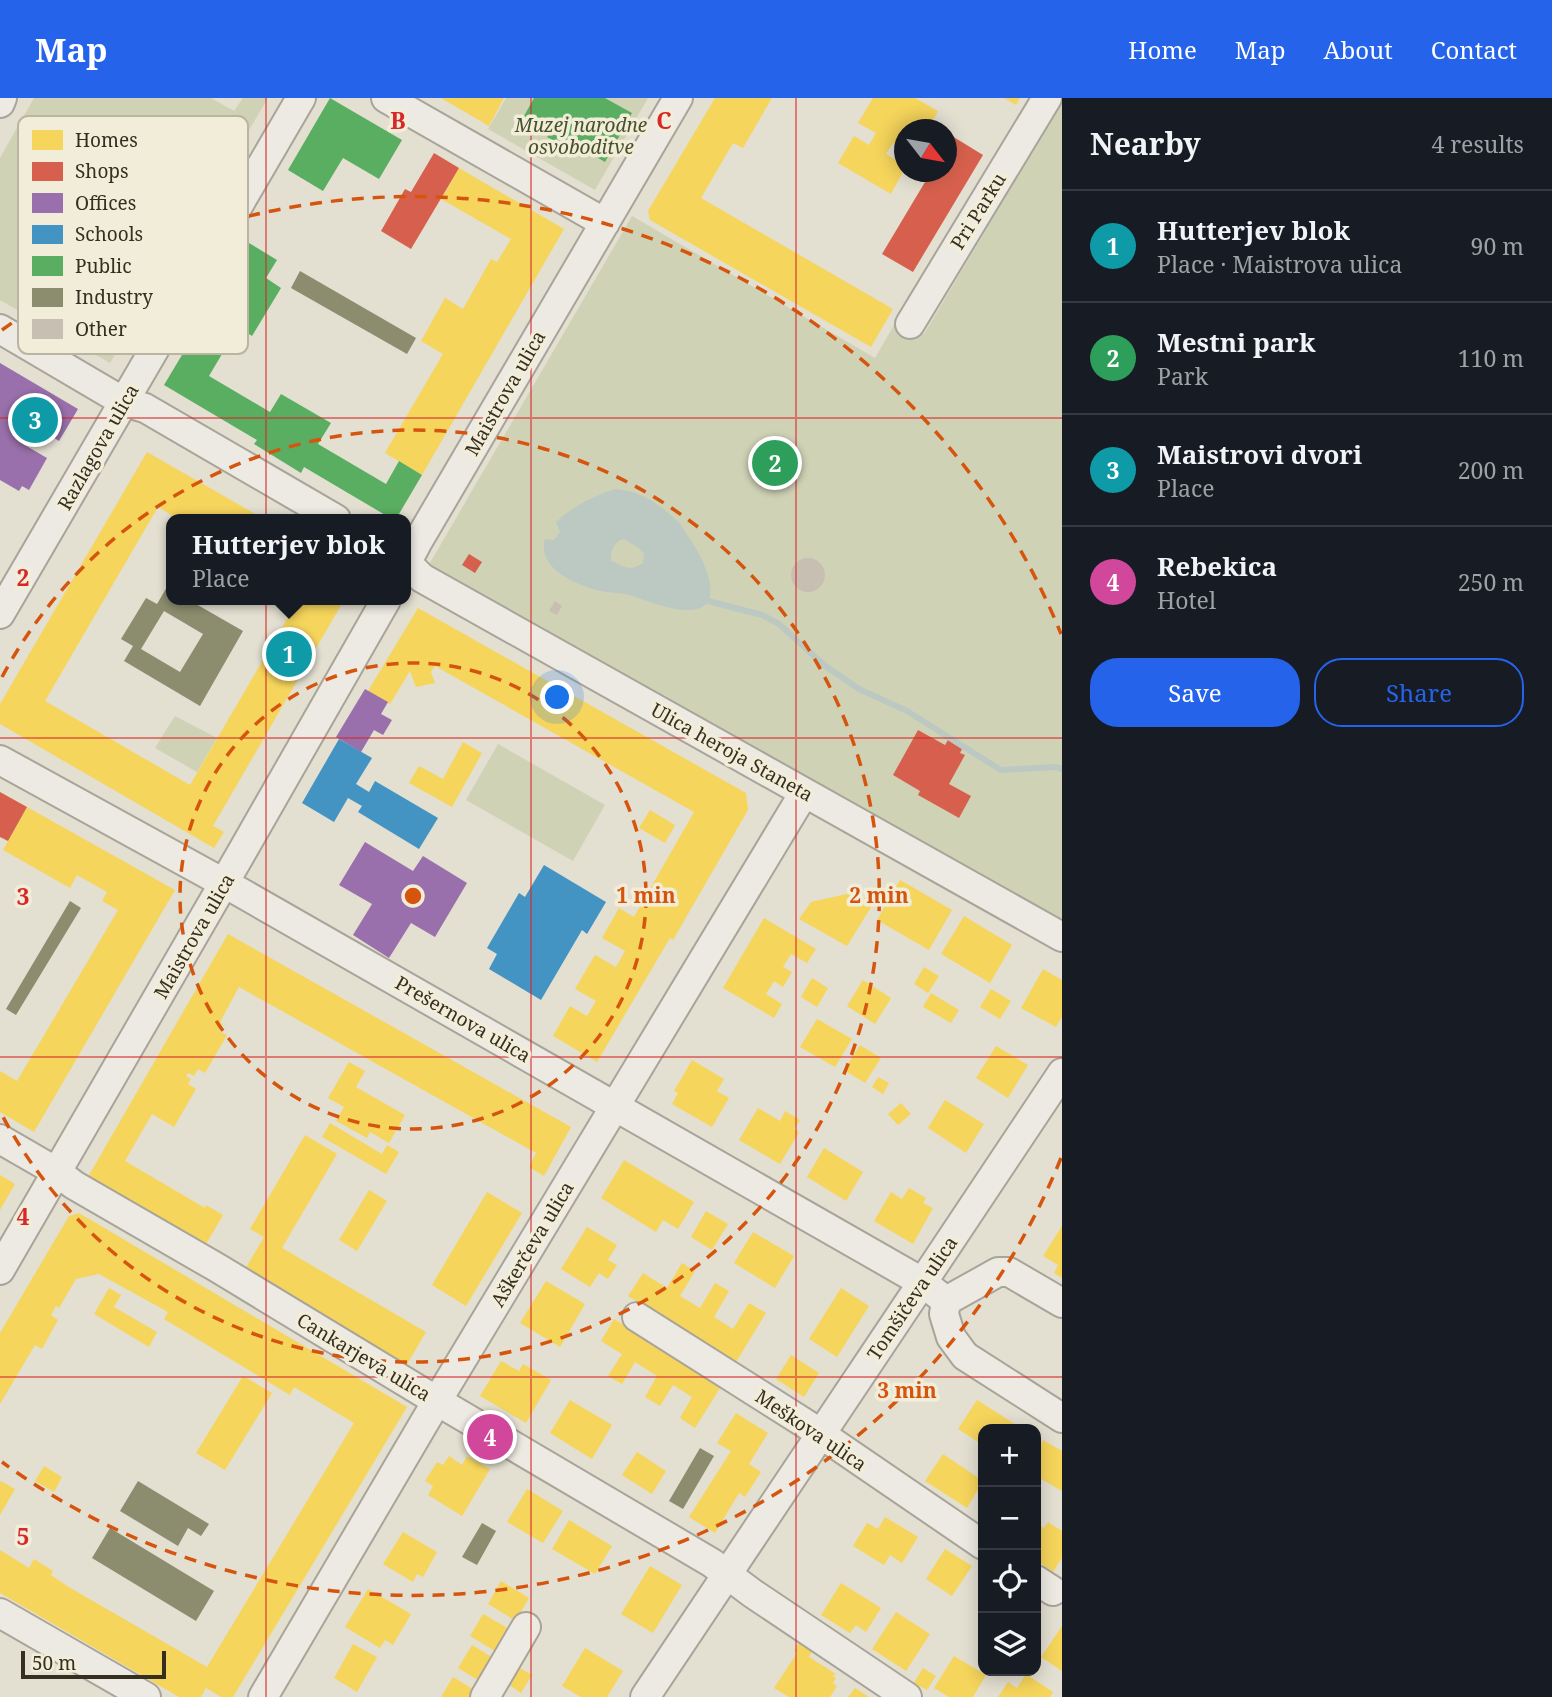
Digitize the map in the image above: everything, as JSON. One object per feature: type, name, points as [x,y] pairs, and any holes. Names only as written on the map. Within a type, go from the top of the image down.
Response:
[{"type":"street","points":[[0,103],[2,98]]},
{"type":"street","name":"Razlagova ulica","points":[[248,189],[301,98]]},
{"type":"street","points":[[386,98],[605,223]]},
{"type":"street","name":"Maistrova ulica","points":[[411,553],[678,98]]},
{"type":"street","name":"Pri Parku","points":[[909,324],[1047,98]]},
{"type":"street","points":[[0,329],[18,339]]},
{"type":"street","points":[[43,354],[124,401],[145,408],[327,514]]},
{"type":"street","name":"Razlagova ulica","points":[[0,614],[151,354]]},
{"type":"street","name":"Ulica heroja Staneta","points":[[411,568],[422,578],[1062,937]]},
{"type":"street","name":"Maistrova ulica","points":[[0,1270],[383,605]]},
{"type":"street","name":"Prešernova ulica","points":[[0,760],[224,883],[616,1107],[922,1282],[946,1301]]},
{"type":"street","name":"Aškerčeva ulica","points":[[263,1697],[437,1401],[804,793]]},
{"type":"street","name":"Tomšičeva ulica","points":[[645,1697],[1062,1073]]},
{"type":"street","name":"Cankarjeva ulica","points":[[0,1139],[712,1563],[907,1697]]},
{"type":"street","points":[[1062,1303],[1022,1278],[1009,1272],[998,1272],[946,1301],[944,1314],[951,1337],[965,1356],[1062,1418]]},
{"type":"street","name":"Meškova ulica","points":[[637,1317],[822,1435],[978,1542]]},
{"type":"street","points":[[0,1613],[146,1697]]},
{"type":"street","points":[[485,1697],[526,1627]]},
{"type":"green space","points":[[34,98],[211,98],[234,111],[243,98],[268,98],[248,132],[248,116],[24,116]]},
{"type":"green space","name":"Muzej narodne osvoboditve","points":[[506,98],[648,98],[595,190],[488,129]]},
{"type":"green space","points":[[1062,102],[1062,930],[427,568],[632,216],[875,358],[897,320],[924,334]]},
{"type":"green space","points":[[18,126],[18,310],[0,300],[0,158]]},
{"type":"green space","points":[[94,354],[115,354],[110,363]]},
{"type":"green space","points":[[175,716],[217,738],[197,772],[155,748]]},
{"type":"green space","points":[[498,744],[605,805],[573,861],[466,800]]},
{"type":"shaded area","points":[[615,489],[642,496],[660,506],[680,524],[696,548],[708,576],[710,596],[707,603],[693,610],[666,607],[628,595],[587,587],[559,573],[552,566],[544,549],[545,539],[554,540],[560,532],[556,522],[577,506]],"holes":[[[624,539],[644,554],[643,563],[638,566],[627,568],[611,561],[613,547],[621,540]]]},
{"type":"building: Homes","points":[[441,98],[504,98],[489,126]]},
{"type":"building: Homes","points":[[715,98],[772,98],[743,148],[733,143],[701,198],[893,309],[871,347],[650,220],[648,211]]},
{"type":"building: Homes","points":[[873,98],[915,98],[938,111],[934,119],[894,119],[894,144],[886,154],[894,159],[894,182],[898,182],[891,194],[838,163],[854,136],[869,145],[876,133],[858,123]]},
{"type":"building: Homes","points":[[1004,98],[1020,98],[1016,105]]},
{"type":"building: Homes","points":[[459,168],[564,229],[422,475],[385,453],[443,354],[421,341],[445,298],[463,309],[491,259],[497,262],[511,239],[441,199]]},
{"type":"building: Homes","points":[[147,452],[255,514],[170,514],[158,507],[45,701],[190,785],[295,605],[341,605],[213,826],[224,832],[214,848],[0,724],[0,704]]},
{"type":"building: Homes","points":[[418,608],[746,793],[748,810],[673,940],[670,938],[597,1062],[553,1036],[570,1006],[587,1016],[596,1001],[575,989],[595,955],[616,967],[625,951],[602,938],[619,908],[634,917],[694,812],[435,666],[431,672],[435,683],[416,687],[410,671],[390,704],[368,691]]},
{"type":"building: Homes","points":[[463,742],[482,753],[452,807],[409,783],[419,766],[443,779]]},
{"type":"building: Homes","points":[[27,807],[175,890],[34,1132],[0,1112],[0,1071],[17,1081],[118,910],[102,901],[107,892],[77,875],[70,888],[3,850]]},
{"type":"building: Homes","points":[[650,810],[675,825],[665,843],[639,828]]},
{"type":"building: Homes","points":[[900,880],[952,910],[929,950],[877,920]]},
{"type":"building: Homes","points":[[856,892],[873,904],[847,946],[799,919],[811,902]]},
{"type":"building: Homes","points":[[964,916],[1012,945],[990,983],[941,954]]},
{"type":"building: Homes","points":[[764,918],[816,949],[807,963],[791,954],[783,967],[792,972],[783,987],[774,981],[766,994],[782,1004],[774,1018],[723,988]]},
{"type":"building: Homes","points":[[228,934],[571,1127],[544,1176],[529,1167],[536,1153],[239,987],[220,1022],[223,1024],[219,1031],[227,1035],[205,1073],[198,1069],[194,1076],[188,1073],[186,1076],[191,1079],[188,1084],[196,1089],[174,1127],[152,1114],[125,1161],[205,1208],[206,1205],[223,1215],[205,1246],[88,1177]]},
{"type":"building: Homes","points":[[924,967],[939,976],[928,993],[914,984]]},
{"type":"building: Homes","points":[[1043,969],[1062,980],[1062,1017],[1056,1027],[1021,1008]]},
{"type":"building: Homes","points":[[812,978],[828,988],[817,1007],[801,997]]},
{"type":"building: Homes","points":[[863,980],[891,998],[875,1024],[847,1006]]},
{"type":"building: Homes","points":[[991,989],[1011,1001],[1000,1019],[980,1007]]},
{"type":"building: Homes","points":[[931,993],[959,1010],[951,1023],[923,1007]]},
{"type":"building: Homes","points":[[817,1019],[852,1039],[835,1067],[800,1047]]},
{"type":"building: Homes","points":[[860,1045],[881,1058],[865,1083],[844,1070]]},
{"type":"building: Homes","points":[[996,1046],[1028,1065],[1008,1098],[976,1078]]},
{"type":"building: Homes","points":[[692,1060],[724,1079],[717,1091],[729,1098],[712,1127],[672,1104],[678,1093],[674,1091]]},
{"type":"building: Homes","points":[[349,1062],[365,1071],[356,1087],[405,1115],[389,1143],[370,1132],[367,1138],[336,1121],[344,1107],[328,1098]]},
{"type":"building: Homes","points":[[878,1077],[889,1083],[883,1094],[872,1087]]},
{"type":"building: Homes","points":[[945,1100],[984,1124],[966,1153],[928,1128]]},
{"type":"building: Homes","points":[[901,1103],[911,1114],[898,1125],[888,1114]]},
{"type":"building: Homes","points":[[758,1108],[780,1121],[785,1111],[800,1120],[794,1129],[799,1132],[780,1164],[739,1140]]},
{"type":"building: Homes","points":[[330,1123],[382,1154],[387,1145],[399,1152],[386,1174],[322,1137]]},
{"type":"building: Homes","points":[[305,1135],[337,1154],[282,1248],[426,1332],[406,1366],[244,1271],[264,1237],[250,1229]]},
{"type":"building: Homes","points":[[824,1148],[863,1172],[846,1201],[807,1177]]},
{"type":"building: Homes","points":[[624,1160],[694,1202],[678,1229],[663,1220],[656,1232],[601,1198]]},
{"type":"building: Homes","points":[[0,1175],[15,1184],[0,1210]]},
{"type":"building: Homes","points":[[909,1188],[926,1198],[923,1203],[933,1208],[913,1244],[874,1221],[891,1192],[902,1199]]},
{"type":"building: Homes","points":[[369,1190],[387,1201],[357,1251],[339,1240]]},
{"type":"building: Homes","points":[[487,1192],[522,1213],[466,1306],[432,1285]]},
{"type":"building: Homes","points":[[706,1211],[728,1224],[712,1250],[691,1237]]},
{"type":"building: Homes","points":[[79,1213],[407,1407],[233,1697],[221,1697],[206,1688],[201,1697],[179,1697],[0,1593],[0,1550],[29,1568],[34,1559],[53,1571],[51,1575],[67,1586],[207,1667],[354,1423],[294,1387],[290,1395],[164,1319],[168,1312],[99,1274],[76,1279],[59,1308],[56,1306],[51,1315],[58,1320],[42,1349],[35,1345],[0,1404],[0,1333],[69,1216]]},
{"type":"building: Homes","points":[[1062,1226],[1062,1278],[1054,1273],[1058,1265],[1043,1256]]},
{"type":"building: Homes","points":[[587,1227],[617,1245],[608,1260],[617,1265],[608,1279],[599,1273],[590,1287],[561,1269]]},
{"type":"building: Homes","points":[[753,1232],[794,1256],[775,1288],[734,1263]]},
{"type":"building: Homes","points":[[682,1263],[695,1271],[680,1296],[700,1308],[715,1283],[729,1291],[714,1317],[733,1329],[749,1303],[766,1313],[736,1362],[628,1296],[643,1273],[667,1288]]},
{"type":"building: Homes","points":[[546,1281],[585,1304],[560,1347],[520,1323]]},
{"type":"building: Homes","points":[[109,1288],[121,1295],[114,1307],[157,1332],[149,1347],[94,1314]]},
{"type":"building: Homes","points":[[841,1288],[869,1306],[837,1357],[809,1339]]},
{"type":"building: Homes","points":[[614,1319],[722,1385],[695,1428],[680,1418],[692,1397],[673,1385],[660,1406],[645,1397],[657,1376],[635,1362],[622,1384],[608,1376],[622,1354],[601,1341]]},
{"type":"building: Homes","points":[[791,1355],[819,1373],[804,1397],[776,1379]]},
{"type":"building: Homes","points":[[501,1361],[519,1371],[523,1364],[551,1380],[526,1423],[480,1396]]},
{"type":"building: Homes","points":[[243,1376],[272,1393],[225,1470],[196,1453]]},
{"type":"building: Homes","points":[[570,1400],[612,1425],[592,1459],[550,1433]]},
{"type":"building: Homes","points":[[977,1400],[1015,1424],[978,1424],[978,1442],[958,1429]]},
{"type":"building: Homes","points":[[736,1413],[768,1433],[749,1464],[761,1472],[745,1497],[739,1493],[715,1533],[689,1517],[731,1451],[717,1443]]},
{"type":"building: Homes","points":[[1043,1440],[1062,1451],[1062,1491],[1041,1479]]},
{"type":"building: Homes","points":[[637,1452],[666,1471],[652,1494],[622,1475]]},
{"type":"building: Homes","points":[[943,1454],[978,1478],[978,1489],[967,1508],[925,1481]]},
{"type":"building: Homes","points":[[449,1456],[462,1465],[467,1456],[490,1469],[462,1516],[428,1495],[433,1486],[425,1481],[437,1462],[443,1465]]},
{"type":"building: Homes","points":[[44,1466],[62,1477],[54,1492],[35,1481]]},
{"type":"building: Homes","points":[[0,1482],[15,1489],[0,1515]]},
{"type":"building: Homes","points":[[527,1489],[563,1511],[543,1543],[507,1522]]},
{"type":"building: Homes","points":[[885,1517],[918,1537],[902,1563],[890,1555],[884,1565],[853,1546],[867,1523],[878,1529]]},
{"type":"building: Homes","points":[[569,1520],[612,1546],[595,1574],[552,1549]]},
{"type":"building: Homes","points":[[1048,1522],[1062,1531],[1062,1558],[1053,1572],[1041,1564],[1041,1526],[1044,1528]]},
{"type":"building: Homes","points":[[403,1532],[437,1552],[423,1577],[417,1574],[413,1582],[383,1564]]},
{"type":"building: Homes","points":[[945,1549],[972,1566],[952,1596],[926,1579]]},
{"type":"building: Homes","points":[[650,1566],[682,1585],[653,1633],[621,1614]]},
{"type":"building: Homes","points":[[501,1581],[529,1598],[516,1621],[488,1604]]},
{"type":"building: Homes","points":[[841,1583],[881,1608],[866,1632],[856,1625],[850,1633],[821,1615]]},
{"type":"building: Homes","points":[[368,1589],[411,1614],[393,1645],[385,1640],[380,1648],[345,1627]]},
{"type":"building: Homes","points":[[896,1612],[930,1634],[906,1671],[872,1649]]},
{"type":"building: Homes","points":[[483,1614],[511,1630],[498,1653],[470,1636]]},
{"type":"building: Homes","points":[[1062,1626],[1062,1671],[1041,1657]]},
{"type":"building: Homes","points":[[800,1641],[813,1650],[809,1657],[836,1674],[833,1676],[836,1678],[833,1683],[837,1686],[830,1697],[789,1697],[774,1688],[797,1653],[794,1651]]},
{"type":"building: Homes","points":[[353,1644],[377,1657],[357,1692],[334,1678]]},
{"type":"building: Homes","points":[[472,1645],[500,1662],[486,1685],[458,1668]]},
{"type":"building: Homes","points":[[585,1648],[623,1671],[607,1697],[581,1697],[562,1686]]},
{"type":"building: Homes","points":[[954,1656],[978,1670],[978,1676],[985,1676],[973,1697],[949,1697],[934,1688]]},
{"type":"building: Homes","points":[[516,1666],[532,1675],[521,1693],[506,1683]]},
{"type":"building: Homes","points":[[923,1668],[936,1676],[927,1690],[914,1683]]},
{"type":"building: Homes","points":[[1025,1676],[1029,1676],[1053,1692],[1050,1697],[998,1697],[1008,1682],[1017,1688]]},
{"type":"building: Homes","points":[[453,1677],[481,1694],[479,1697],[441,1697]]},
{"type":"building: Homes","points":[[855,1688],[869,1697],[848,1697]]},
{"type":"building: Shops","points":[[957,139],[983,155],[913,272],[882,254],[925,182],[957,182]]},
{"type":"building: Shops","points":[[434,153],[459,168],[411,249],[381,231],[405,189],[411,192]]},
{"type":"building: Shops","points":[[469,554],[482,562],[475,573],[462,565]]},
{"type":"building: Shops","points":[[918,730],[945,745],[948,740],[962,749],[960,753],[965,755],[949,784],[971,796],[959,818],[918,795],[920,791],[893,775]]},
{"type":"building: Shops","points":[[0,792],[27,807],[8,841],[0,837]]},
{"type":"building: Offices","points":[[0,363],[78,409],[59,441],[50,435],[46,441],[30,432],[23,444],[47,458],[29,490],[22,486],[19,491],[0,480]]},
{"type":"building: Offices","points":[[365,689],[388,702],[381,714],[392,720],[383,735],[374,730],[361,752],[336,737]]},
{"type":"building: Offices","points":[[365,842],[413,871],[423,856],[467,883],[435,937],[411,923],[389,958],[353,935],[372,904],[339,885]]},
{"type":"building: Schools","points":[[339,739],[372,758],[356,784],[369,792],[375,781],[438,818],[419,849],[358,812],[362,806],[348,798],[334,822],[302,803]]},
{"type":"building: Schools","points":[[544,865],[606,902],[587,934],[582,930],[541,1000],[489,969],[497,954],[487,948],[519,893],[525,897]]},
{"type":"building: Public","points":[[330,98],[402,140],[379,179],[343,158],[323,191],[288,170]]},
{"type":"building: Public","points":[[534,98],[605,98],[632,113],[605,162],[579,147],[576,153],[547,137],[551,131],[524,116]]},
{"type":"building: Public","points":[[248,245],[277,260],[266,278],[281,288],[252,336],[248,333]]},
{"type":"building: Public","points":[[183,354],[222,354],[209,376],[270,412],[281,394],[331,423],[318,444],[386,484],[399,461],[422,475],[399,514],[384,514],[304,467],[301,473],[254,444],[257,440],[164,385]]},
{"type":"building: Industry","points":[[300,271],[416,338],[407,354],[291,288]]},
{"type":"building: Industry","points":[[166,589],[166,605],[198,605],[243,631],[200,706],[124,661],[133,646],[121,639],[146,598],[157,604]],"holes":[[[164,611],[203,634],[180,672],[141,649]]]},
{"type":"building: Industry","points":[[70,901],[81,908],[16,1015],[6,1009]]},
{"type":"building: Industry","points":[[700,1448],[714,1456],[683,1509],[669,1501]]},
{"type":"building: Industry","points":[[138,1481],[209,1524],[201,1536],[188,1528],[178,1546],[120,1511]]},
{"type":"building: Industry","points":[[482,1523],[496,1531],[477,1565],[462,1557]]},
{"type":"building: Industry","points":[[110,1528],[214,1591],[196,1621],[92,1558]]},
{"type":"building: Other","points":[[808,558],[820,563],[825,575],[820,587],[808,592],[796,587],[791,575],[796,563]]},
{"type":"building: Other","points":[[555,601],[562,606],[557,615],[549,611]]},
{"type":"waterway","points":[[708,601],[762,615],[779,624],[824,665],[859,689],[907,711],[1001,770],[1062,769]]},
{"type":"place","name":"Maistrovi dvori","points":[[35,420]]},
{"type":"place","name":"Mestni park","points":[[775,463]]},
{"type":"place","name":"Hutterjev blok","points":[[289,654]]},
{"type":"place","name":"Rebekica","points":[[490,1437]]}]
